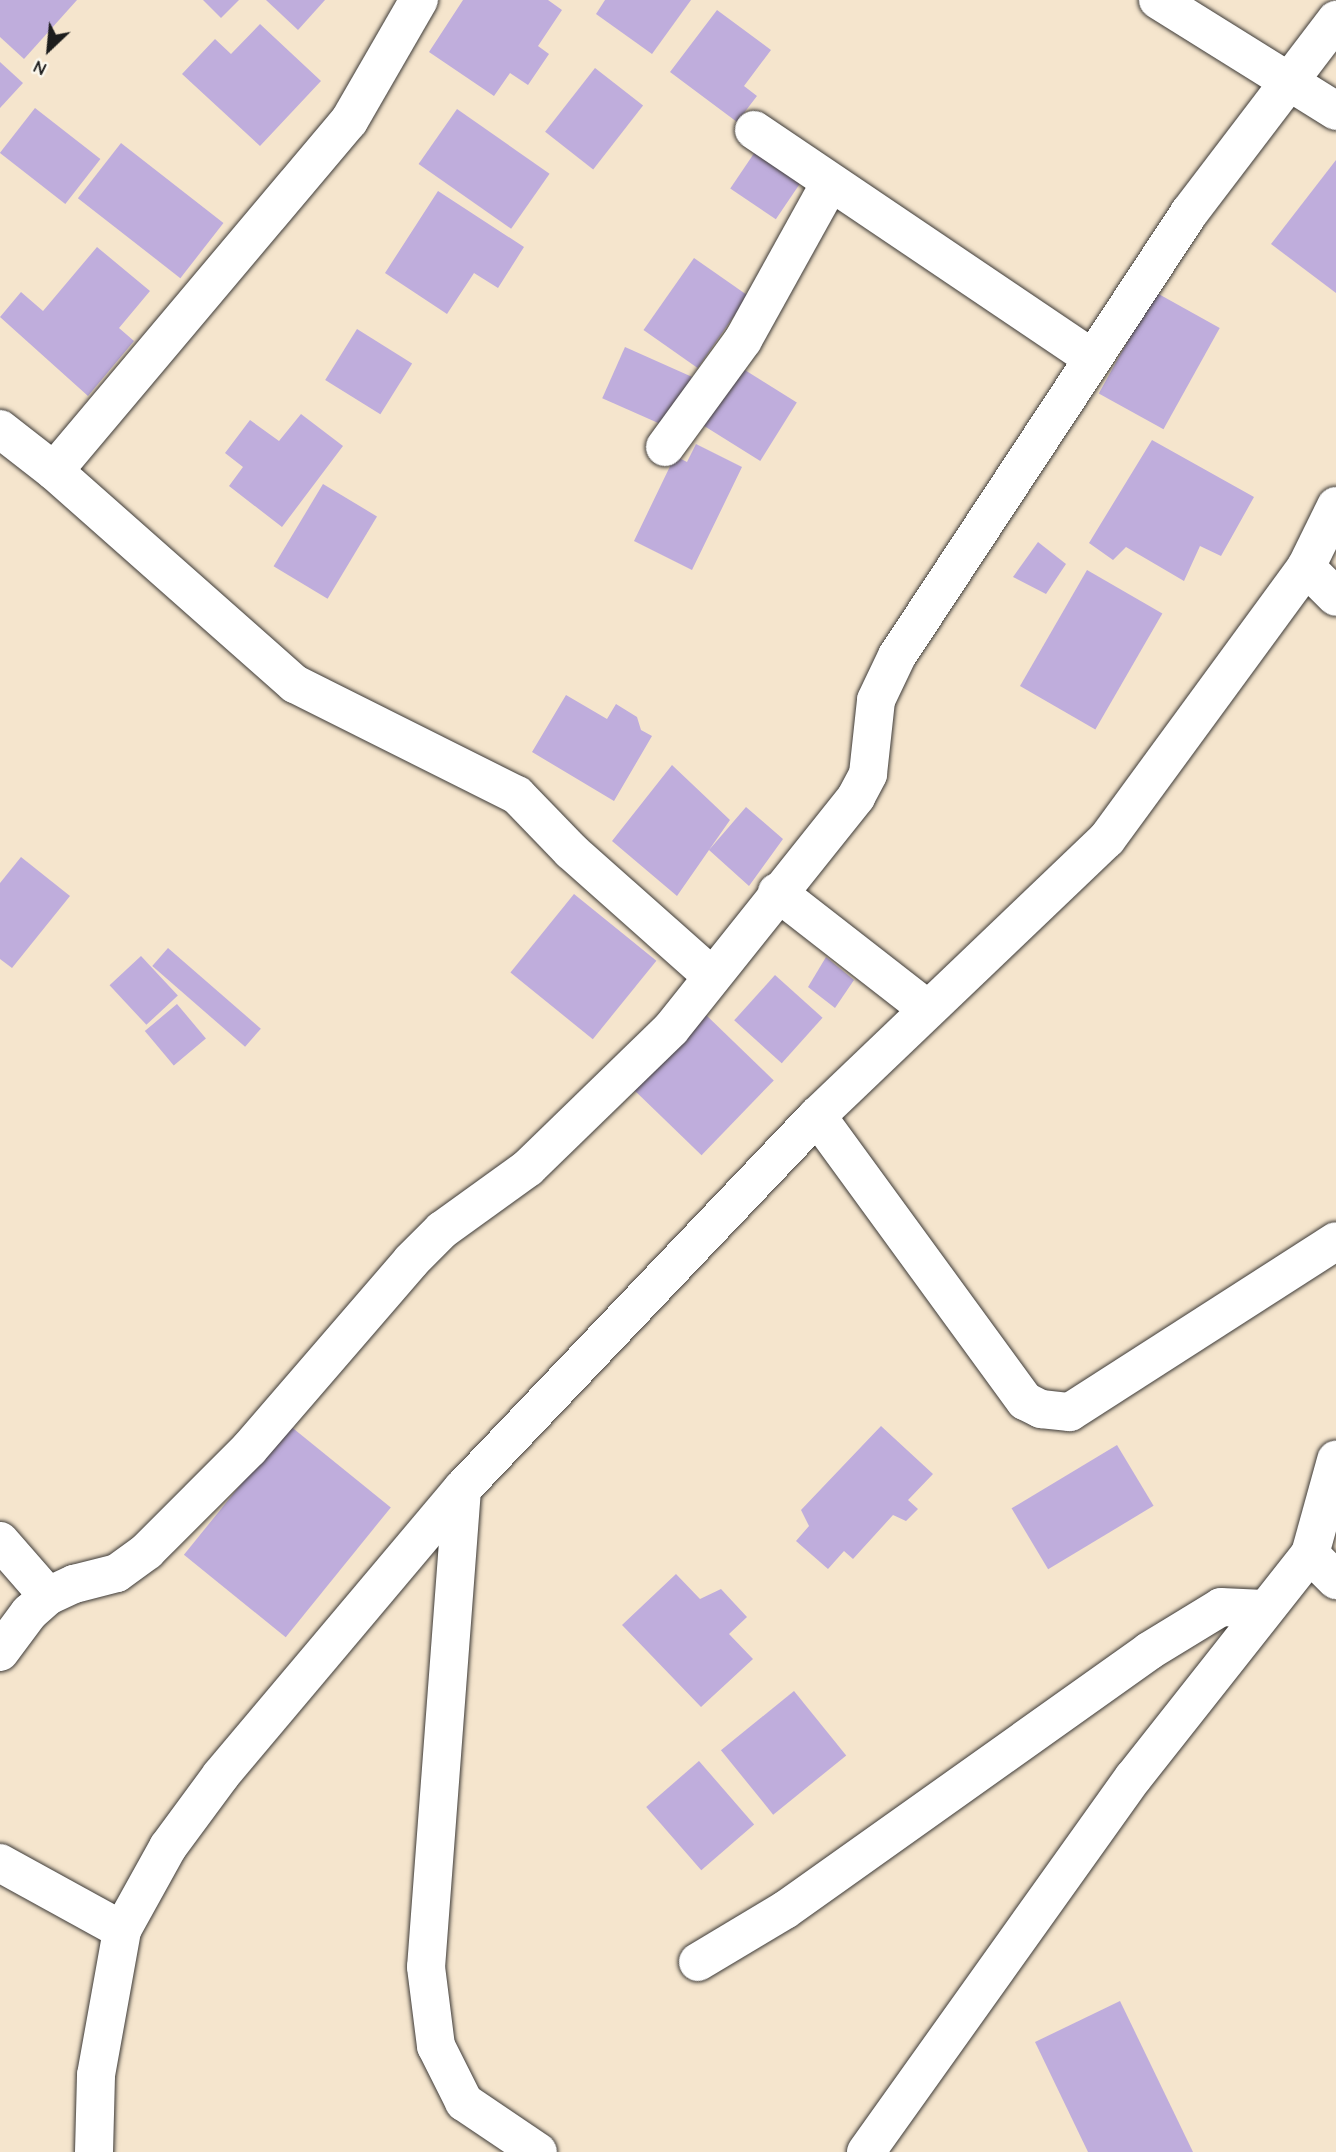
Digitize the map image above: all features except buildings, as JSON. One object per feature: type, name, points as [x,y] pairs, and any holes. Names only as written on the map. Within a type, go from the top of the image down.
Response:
[{"type":"street","points":[[54,471],[349,121],[419,0]]},
{"type":"street","points":[[1158,0],[1336,111]]},
{"type":"street","points":[[0,1652],[29,1614],[48,1596],[74,1584],[117,1573],[147,1552],[249,1449],[411,1261],[442,1230],[528,1168],[637,1066],[712,976],[856,797],[868,774],[876,700],[897,656],[1091,357],[1189,213],[1291,84],[1336,20]]},
{"type":"street","points":[[754,130],[1091,357]]},
{"type":"street","points":[[665,447],[743,340],[830,183]]},
{"type":"street","points":[[0,429],[54,471],[295,684],[517,795],[571,851],[712,976]]},
{"type":"street","points":[[94,2152],[96,2075],[122,1930],[168,1847],[221,1774],[462,1489],[817,1116],[926,1008],[1107,839],[1306,567],[1336,506]]},
{"type":"street","points":[[1306,567],[1336,597]]},
{"type":"street","points":[[777,892],[926,1008]]},
{"type":"street","points":[[817,1116],[1026,1401],[1041,1409],[1070,1412],[1336,1241]]},
{"type":"street","points":[[866,2152],[1133,1777],[1264,1609],[1323,1567],[1336,1460]]},
{"type":"street","points":[[462,1489],[426,1967],[436,2046],[464,2102],[538,2152]]},
{"type":"street","points":[[0,1541],[48,1596]]},
{"type":"street","points":[[698,1962],[785,1910],[1149,1651],[1221,1607],[1264,1609]]},
{"type":"street","points":[[0,1863],[122,1930]]}]
